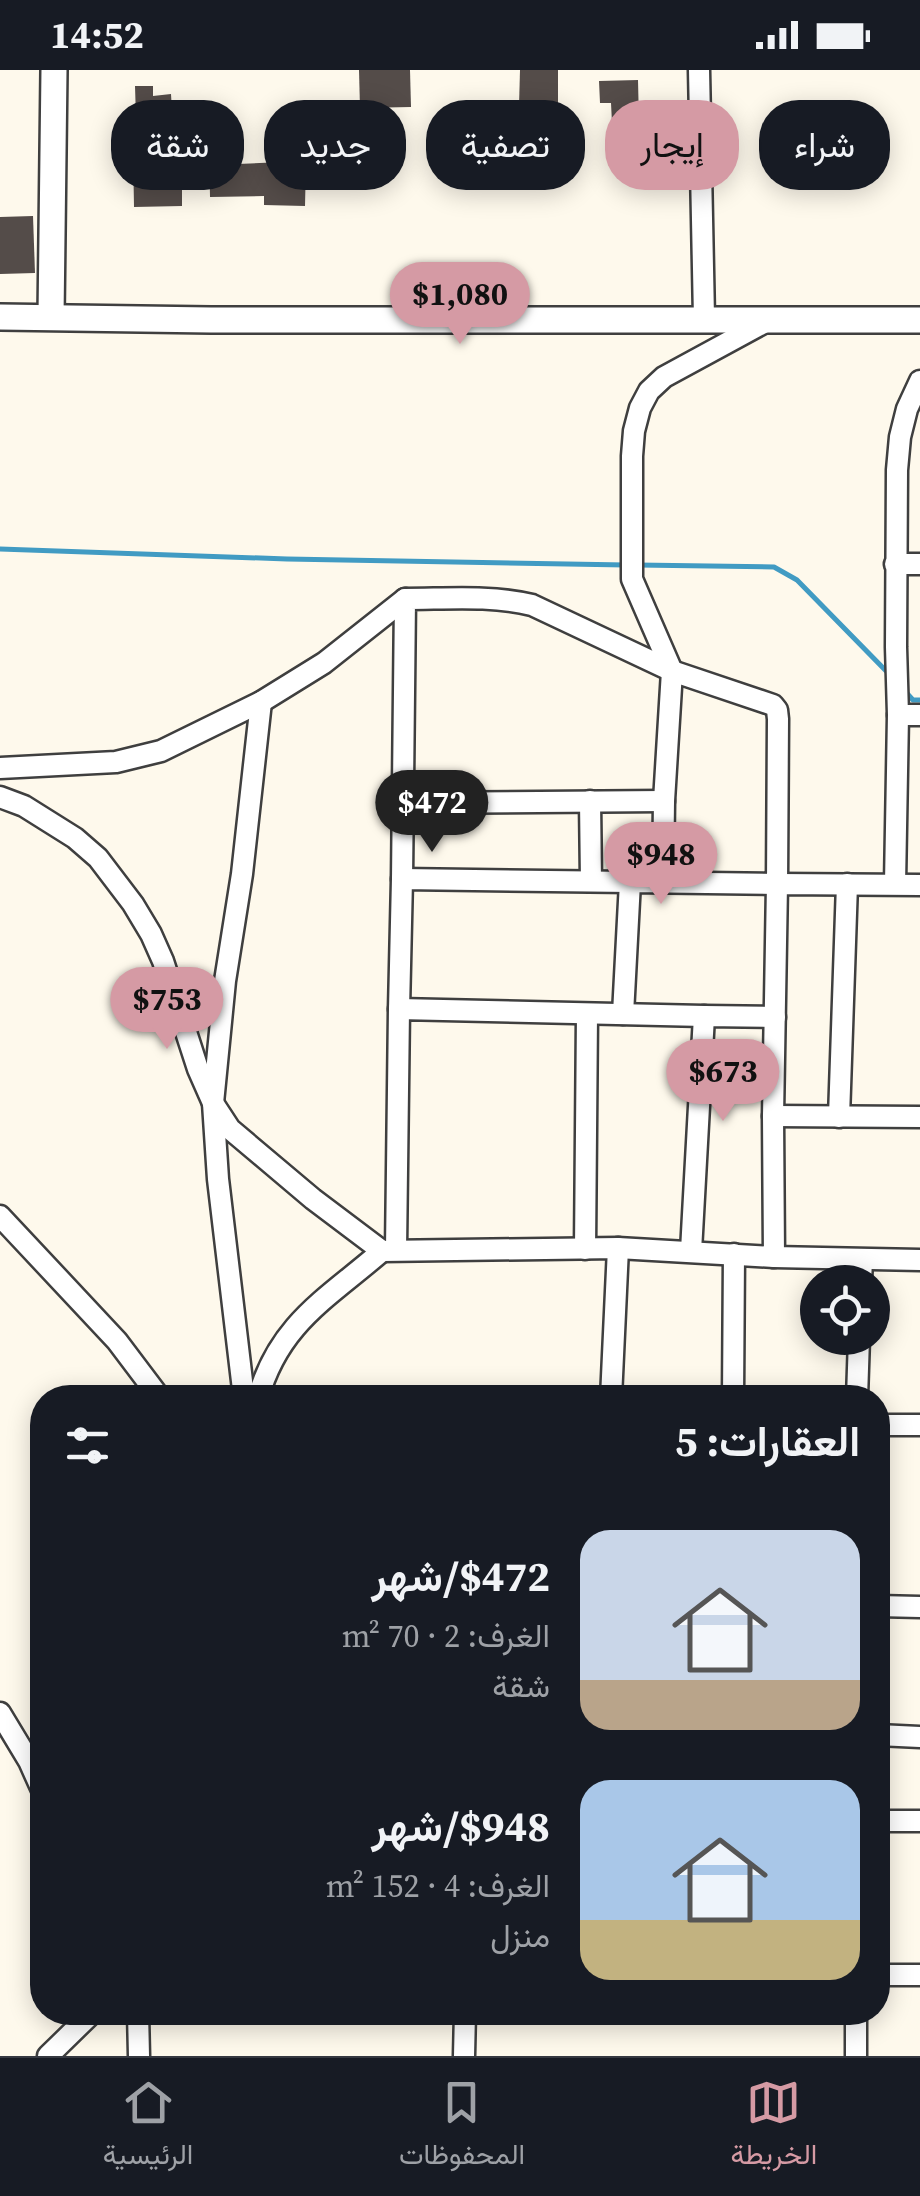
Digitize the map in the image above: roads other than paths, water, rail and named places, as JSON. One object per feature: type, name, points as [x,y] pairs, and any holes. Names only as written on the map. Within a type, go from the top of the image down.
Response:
[{"type":"street","points":[[51,317],[54,70]]},
{"type":"street","points":[[699,70],[704,318]]},
{"type":"street","points":[[0,317],[920,320]]},
{"type":"street","points":[[663,882],[672,671],[634,589],[630,570],[632,456],[640,408],[649,391],[664,377],[771,319]]},
{"type":"street","points":[[895,884],[897,470],[907,409],[920,381]]},
{"type":"street","points":[[895,564],[920,564]]},
{"type":"street","points":[[0,768],[116,762],[161,752],[261,702],[324,663],[405,600],[486,598],[532,605],[672,671],[767,702],[777,710],[774,1257]]},
{"type":"street","points":[[389,1250],[402,880],[405,600]]},
{"type":"street","points":[[243,1385],[218,1179],[214,1104],[225,981],[242,874],[261,702]]},
{"type":"street","points":[[898,715],[920,716]]},
{"type":"street","points":[[0,796],[24,806],[75,838],[98,858],[133,904],[163,961],[198,1070],[230,1129],[313,1200],[389,1250],[618,1248],[920,1260]]},
{"type":"street","points":[[590,801],[590,881]]},
{"type":"street","points":[[403,803],[664,802]]},
{"type":"street","points":[[402,880],[920,884]]},
{"type":"street","points":[[623,1014],[630,882]]},
{"type":"street","points":[[839,1117],[846,884]]},
{"type":"street","points":[[398,1009],[774,1017]]},
{"type":"street","points":[[585,1249],[587,1014]]},
{"type":"street","points":[[692,1251],[704,1016]]},
{"type":"street","points":[[773,1116],[920,1117]]},
{"type":"street","points":[[0,1216],[117,1341],[150,1385]]},
{"type":"street","points":[[612,1385],[618,1248]]},
{"type":"street","points":[[262,1385],[270,1363],[289,1332],[317,1303],[389,1250]]},
{"type":"street","points":[[733,1385],[734,1254]]},
{"type":"street","points":[[862,1260],[862,1265]]},
{"type":"street","points":[[857,1385],[858,1355]]},
{"type":"street","points":[[890,1425],[920,1425]]},
{"type":"street","points":[[890,1606],[920,1607]]},
{"type":"street","points":[[0,1713],[30,1762]]},
{"type":"street","points":[[890,1735],[920,1736]]},
{"type":"street","points":[[890,1821],[920,1821]]},
{"type":"street","points":[[890,1975],[920,1975]]},
{"type":"street","points":[[48,2056],[80,2025]]},
{"type":"street","points":[[138,2025],[139,2056]]},
{"type":"street","points":[[464,2056],[465,2025]]},
{"type":"street","points":[[856,2025],[856,2056]]},
{"type":"waterway","points":[[0,549],[626,565]]},
{"type":"waterway","points":[[637,565],[774,567],[797,580],[892,677]]},
{"type":"waterway","points":[[903,689],[913,700],[920,700]]}]
